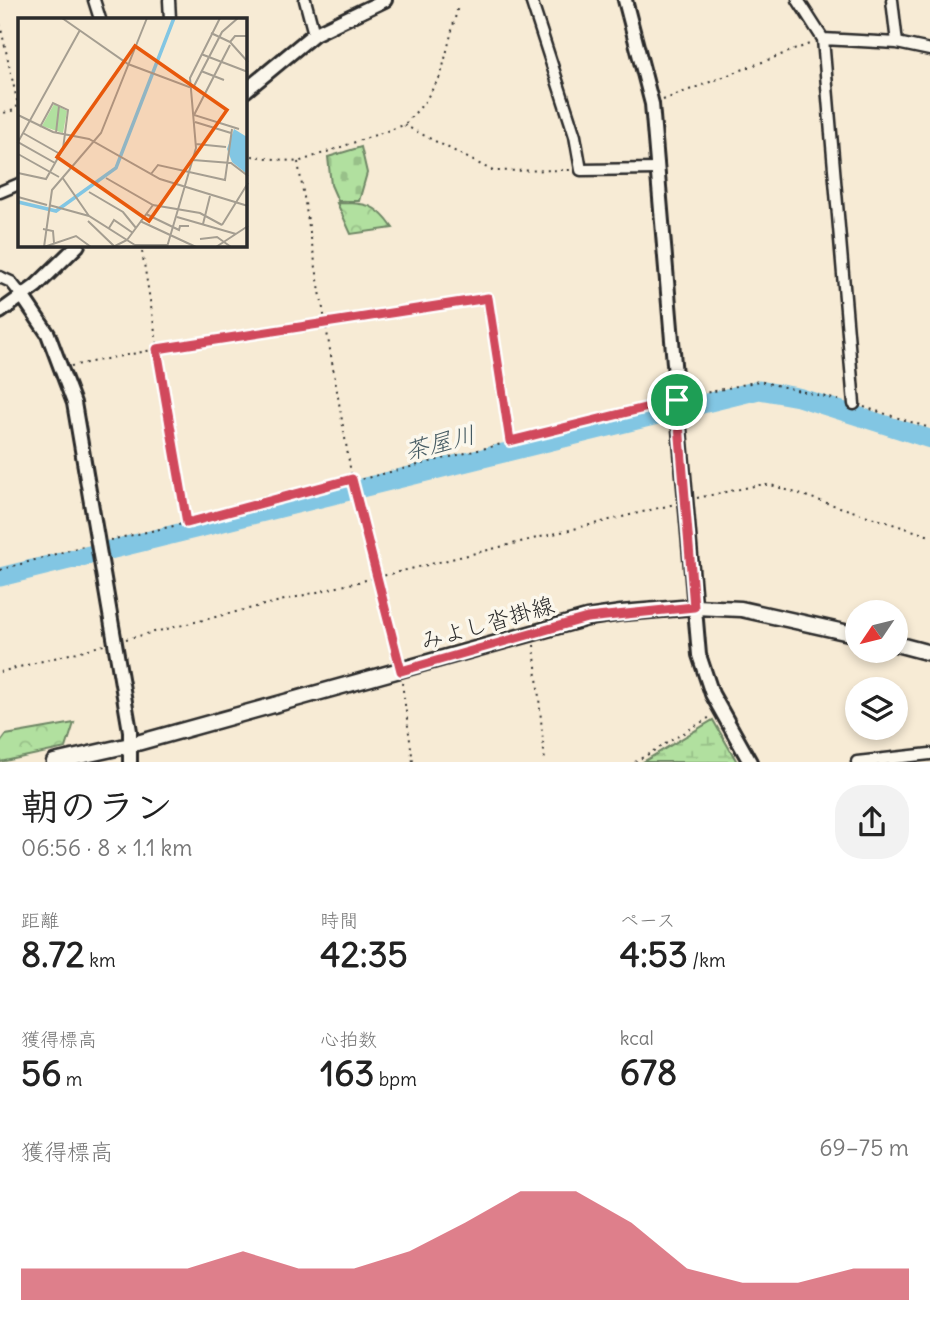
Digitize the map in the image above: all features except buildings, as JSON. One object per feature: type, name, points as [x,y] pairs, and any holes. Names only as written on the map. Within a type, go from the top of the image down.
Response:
[{"type":"main road","name":"みよし沓掛線","points":[[54,762],[130,745],[587,618],[694,607],[769,613],[845,632]]},
{"type":"main road","points":[[908,647],[930,653]]},
{"type":"street","points":[[94,0],[100,18]]},
{"type":"street","points":[[169,0],[170,18]]},
{"type":"street","points":[[305,0],[314,34]]},
{"type":"street","points":[[247,89],[314,34],[384,0]]},
{"type":"street","points":[[531,0],[575,136],[582,170],[658,169]]},
{"type":"street","points":[[625,0],[652,104],[699,655],[720,711],[750,762]]},
{"type":"street","points":[[799,0],[823,39],[854,404]]},
{"type":"street","points":[[892,0],[897,43]]},
{"type":"street","points":[[823,39],[897,43],[930,50]]},
{"type":"street","points":[[0,192],[18,184]]},
{"type":"street","points":[[0,312],[23,297],[76,247]]},
{"type":"street","points":[[0,277],[11,282],[48,334],[74,403],[116,641],[130,762]]},
{"type":"street","points":[[857,762],[896,760],[930,754]]},
{"type":"path","points":[[247,155],[298,162],[351,146],[404,125],[424,103],[441,75],[458,6]]},
{"type":"path","points":[[0,24],[18,105],[15,110],[0,114]]},
{"type":"path","points":[[652,104],[823,39]]},
{"type":"path","points":[[404,125],[493,171],[582,170]]},
{"type":"path","points":[[298,162],[352,479],[375,579],[401,671],[413,762]]},
{"type":"path","points":[[141,247],[187,523]]},
{"type":"path","points":[[63,368],[157,349],[488,298],[510,441]]},
{"type":"path","points":[[0,570],[98,542],[187,523],[352,479],[759,381],[854,404],[930,428]]},
{"type":"path","points":[[0,673],[116,641],[759,485],[771,485],[930,536]]},
{"type":"path","points":[[533,634],[545,762]]},
{"type":"path","points":[[635,762],[720,711]]},
{"type":"green space","points":[[361,147],[367,173],[359,201],[338,201],[331,185],[328,157]]},
{"type":"green space","points":[[337,203],[370,206],[393,228],[351,234]]},
{"type":"green space","points":[[713,720],[737,762],[643,762]]},
{"type":"green space","points":[[74,723],[66,748],[0,762],[0,743],[6,735]]},
{"type":"waterway","name":"茶屋川","points":[[0,577],[759,390],[798,397],[930,439]]},
{"type":"route","points":[[488,298],[510,441],[677,400],[694,607],[587,618],[401,671],[375,579],[352,479],[187,523],[157,349],[488,298]]}]
